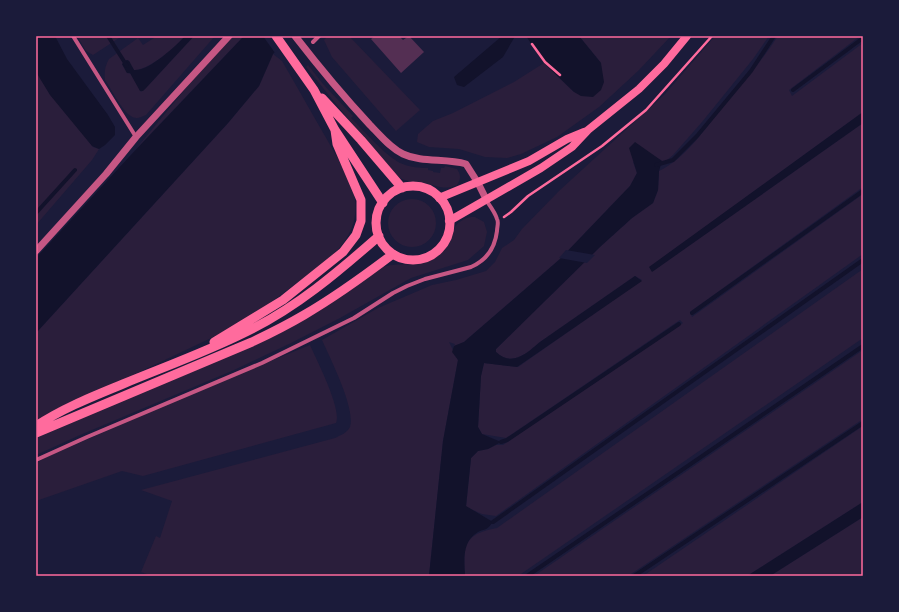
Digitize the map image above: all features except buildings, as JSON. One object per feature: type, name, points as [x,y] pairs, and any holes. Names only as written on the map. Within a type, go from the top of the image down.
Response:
[{"type":"main road","points":[[276,36],[314,90],[335,130],[382,203]]},
{"type":"main road","points":[[449,221],[541,168],[572,147],[588,130],[639,89],[664,64],[687,36]]},
{"type":"main road","points":[[314,90],[362,140],[402,188]]},
{"type":"main road","points":[[202,352],[215,341],[283,300],[343,252],[356,235],[361,221],[361,200],[337,144],[335,130]]},
{"type":"main road","points":[[439,198],[529,161],[568,139],[588,130]]},
{"type":"main road","points":[[412,187],[422,188],[439,198],[446,209],[449,221],[448,232],[444,243],[432,255],[421,259],[410,260],[394,254],[386,248],[378,236],[376,219],[382,203],[391,194],[402,188],[412,187]]},
{"type":"main road","points":[[36,426],[98,394],[202,352],[274,318],[328,280],[378,236]]},
{"type":"main road","points":[[36,433],[252,342],[278,329],[303,316],[341,292],[394,254]]},
{"type":"street","points":[[73,36],[136,137]]},
{"type":"street","points":[[36,251],[106,174],[136,137],[229,36]]},
{"type":"street","points":[[36,460],[86,437],[262,363],[354,318],[394,292],[425,279],[472,267],[479,264],[491,253],[496,240],[498,220],[466,164],[456,161],[414,158],[392,147],[355,109],[295,36]]},
{"type":"street","points":[[313,42],[319,36]]},
{"type":"path","points":[[498,220],[511,212],[528,196],[602,146],[646,110],[712,36]]},
{"type":"path","points":[[532,44],[545,62],[560,75]]},
{"type":"shaded area","points":[[36,36],[55,36],[67,59],[108,115],[115,127],[115,135],[99,149],[92,146],[50,95],[36,72]]},
{"type":"shaded area","points":[[77,36],[122,36],[93,55],[86,51]]},
{"type":"shaded area","points":[[157,36],[185,36],[169,52],[147,67],[134,70],[127,60],[122,64],[127,73],[131,74],[141,92],[194,36],[215,36],[146,115],[135,118],[124,110],[105,80],[106,67],[109,59],[138,38],[143,45]]},
{"type":"shaded area","points":[[185,36],[194,36],[145,89],[140,91],[130,73],[127,73],[122,64],[127,60],[134,70],[140,70],[147,67],[169,52]]},
{"type":"shaded area","points":[[232,36],[244,36],[136,149],[190,83]]},
{"type":"shaded area","points":[[244,36],[290,36],[273,54],[259,86],[228,123],[36,333],[36,258]]},
{"type":"shaded area","points":[[328,36],[349,36],[420,110],[396,131],[332,57],[324,40]]},
{"type":"shaded area","points":[[502,36],[517,36],[514,38],[503,57],[464,87],[457,85],[454,77]]},
{"type":"shaded area","points":[[526,36],[579,36],[601,63],[604,82],[601,90],[593,97],[581,96],[574,92],[544,63]]},
{"type":"shaded area","points":[[579,36],[671,36],[638,71],[599,107],[557,137],[521,154],[507,158],[485,157],[459,149],[429,147],[417,142],[418,134],[433,121],[453,113],[514,82],[544,63],[574,92],[601,63]]},
{"type":"shaded area","points":[[715,36],[769,36],[753,59],[673,155],[666,161],[662,161],[654,156],[633,162],[637,173],[630,186],[560,259],[464,342],[454,346],[455,344],[449,342],[458,360],[443,441],[429,576],[152,576],[141,572],[156,536],[160,538],[172,501],[141,490],[335,438],[346,432],[350,427],[351,419],[346,396],[322,340],[378,308],[432,285],[486,271],[495,262],[502,248],[514,240],[522,229],[560,190],[665,94]]},
{"type":"shaded area","points":[[778,36],[860,36],[789,90],[792,96],[863,43],[863,112],[650,267],[653,271],[863,123],[863,187],[690,312],[692,317],[863,194],[863,254],[496,516],[482,514],[466,507],[471,458],[478,451],[488,449],[496,445],[503,445],[683,323],[680,320],[506,438],[482,434],[478,427],[481,376],[484,363],[518,367],[642,280],[635,276],[519,357],[513,359],[508,358],[496,352],[496,349],[601,246],[632,218],[653,203],[658,190],[659,171],[669,166],[686,151],[758,64]]},
{"type":"shaded area","points":[[273,54],[282,61],[350,181],[354,194],[355,211],[353,225],[347,238],[338,250],[315,270],[260,310],[228,330],[36,421],[36,333],[228,123],[259,86]]},
{"type":"shaded area","points":[[36,59],[93,147],[99,149],[92,160],[36,225]]},
{"type":"shaded area","points":[[308,65],[323,84],[353,116],[351,118],[394,159],[400,163],[414,167],[428,168],[428,170],[433,172],[440,173],[441,168],[444,168],[445,166],[457,169],[460,177],[457,185],[448,188],[440,187],[407,181],[398,177],[306,67]]},
{"type":"shaded area","points":[[863,112],[863,123],[652,272],[649,267]]},
{"type":"shaded area","points":[[635,142],[662,161],[659,171],[658,190],[653,203],[632,218],[601,246],[496,349],[496,352],[508,358],[513,359],[519,357],[635,276],[642,281],[517,367],[484,363],[481,376],[478,427],[482,434],[501,442],[488,449],[478,451],[471,458],[466,506],[493,522],[488,528],[478,532],[469,540],[465,551],[465,576],[429,576],[443,441],[458,360],[452,352],[454,346],[464,342],[560,259],[630,186],[637,173],[629,148]]},
{"type":"shaded area","points":[[412,199],[421,201],[429,206],[434,214],[436,223],[434,232],[429,240],[421,245],[412,247],[403,245],[395,240],[390,232],[388,223],[390,214],[395,206],[403,201]]},
{"type":"shaded area","points":[[471,217],[475,217],[484,222],[487,232],[484,246],[468,260],[411,278],[340,318],[234,370],[36,455],[37,438],[60,426],[216,362],[383,267],[390,265],[417,264],[430,261],[442,251],[458,223]]},
{"type":"shaded area","points":[[863,269],[863,338],[518,576],[465,576],[466,549],[472,538],[478,534],[497,528]]},
{"type":"shaded area","points":[[310,345],[332,396],[337,416],[336,423],[143,476],[122,471],[36,501],[36,463],[204,388]]},
{"type":"shaded area","points":[[863,350],[863,419],[628,576],[534,576]]},
{"type":"shaded area","points":[[863,426],[863,502],[747,576],[643,576]]},
{"type":"shaded area","points":[[863,502],[863,517],[770,576],[747,576]]},
{"type":"shaded area","points":[[863,517],[863,576],[770,576]]},
{"type":"pier","points":[[263,36],[292,36],[275,53]]},
{"type":"pier","points":[[566,250],[595,255],[587,263],[559,258]]},
{"type":"waterway","points":[[108,36],[127,66]]},
{"type":"waterway","points":[[656,165],[673,160],[697,136],[751,71],[774,36]]},
{"type":"waterway","points":[[793,90],[863,38]]},
{"type":"waterway","points":[[36,213],[75,170]]},
{"type":"waterway","points":[[692,313],[863,191]]},
{"type":"waterway","points":[[493,522],[863,260]]},
{"type":"waterway","points":[[501,442],[507,440],[679,324]]},
{"type":"waterway","points":[[527,576],[863,346]]},
{"type":"waterway","points":[[634,576],[863,423]]}]
